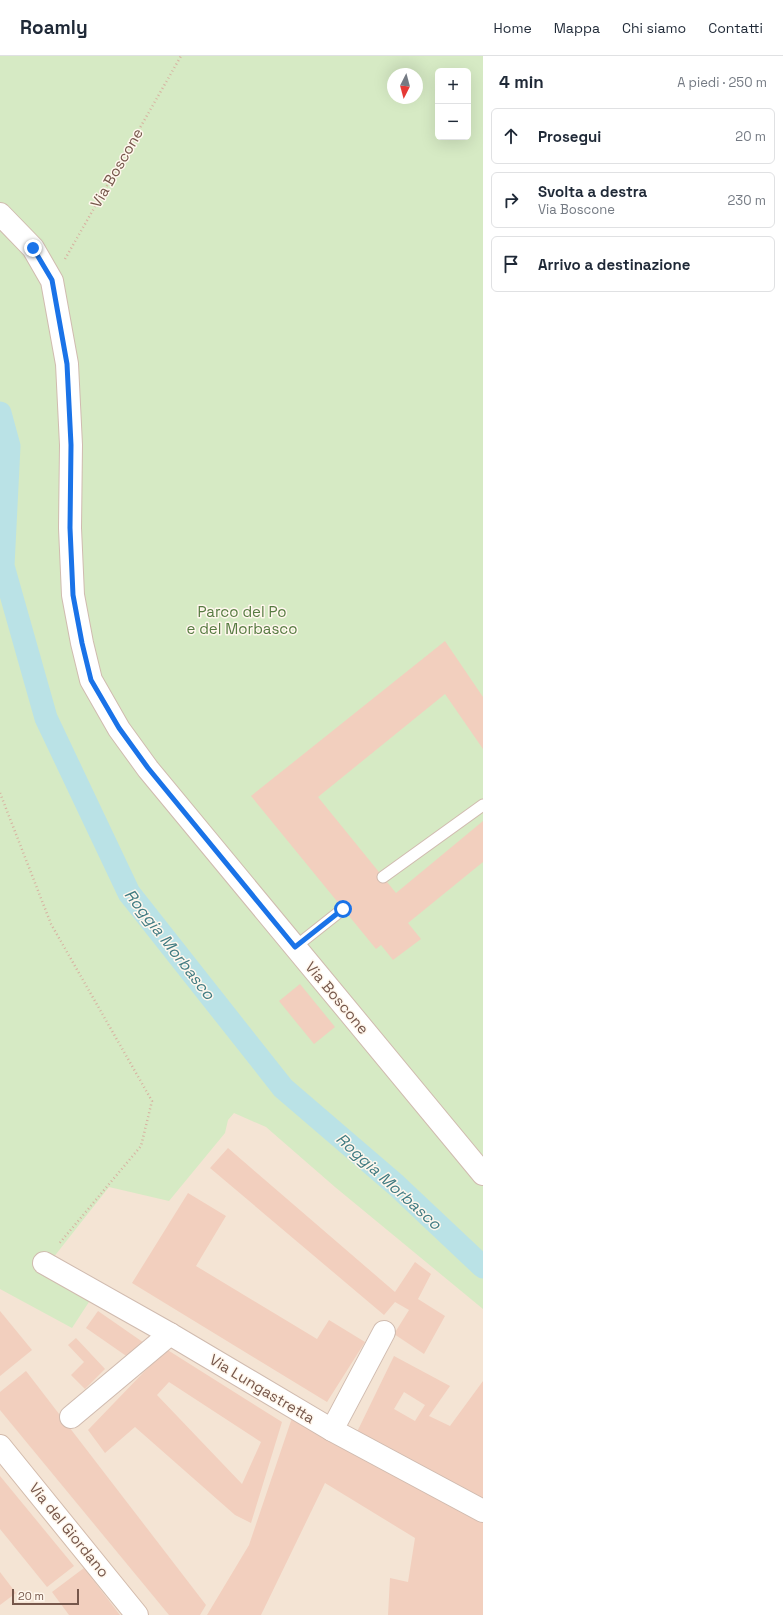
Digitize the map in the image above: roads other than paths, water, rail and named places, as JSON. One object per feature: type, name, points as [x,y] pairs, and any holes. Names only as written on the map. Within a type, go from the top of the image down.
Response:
[{"type":"street","name":"Via Boscone","points":[[0,214],[33,248],[52,280],[67,364],[71,445],[70,528],[73,595],[91,680],[119,728],[148,768],[483,1174]]},
{"type":"street","name":"Via Lungastretta","points":[[44,1263],[170,1334],[332,1430],[483,1511]]},
{"type":"street","points":[[332,1430],[384,1332]]},
{"type":"street","points":[[71,1417],[170,1334]]},
{"type":"street","name":"Via del Giordano","points":[[0,1446],[137,1615]]},
{"type":"lane","points":[[383,877],[483,805]]},
{"type":"lane","points":[[295,947],[343,909]]},
{"type":"waterway","name":"Roggia Morbasco","points":[[0,413],[9,446],[3,566],[46,718],[129,893],[283,1088],[396,1185],[483,1267]]},
{"type":"park label","name":"Parco del Po e del Morbasco","points":[[242,620]]}]
